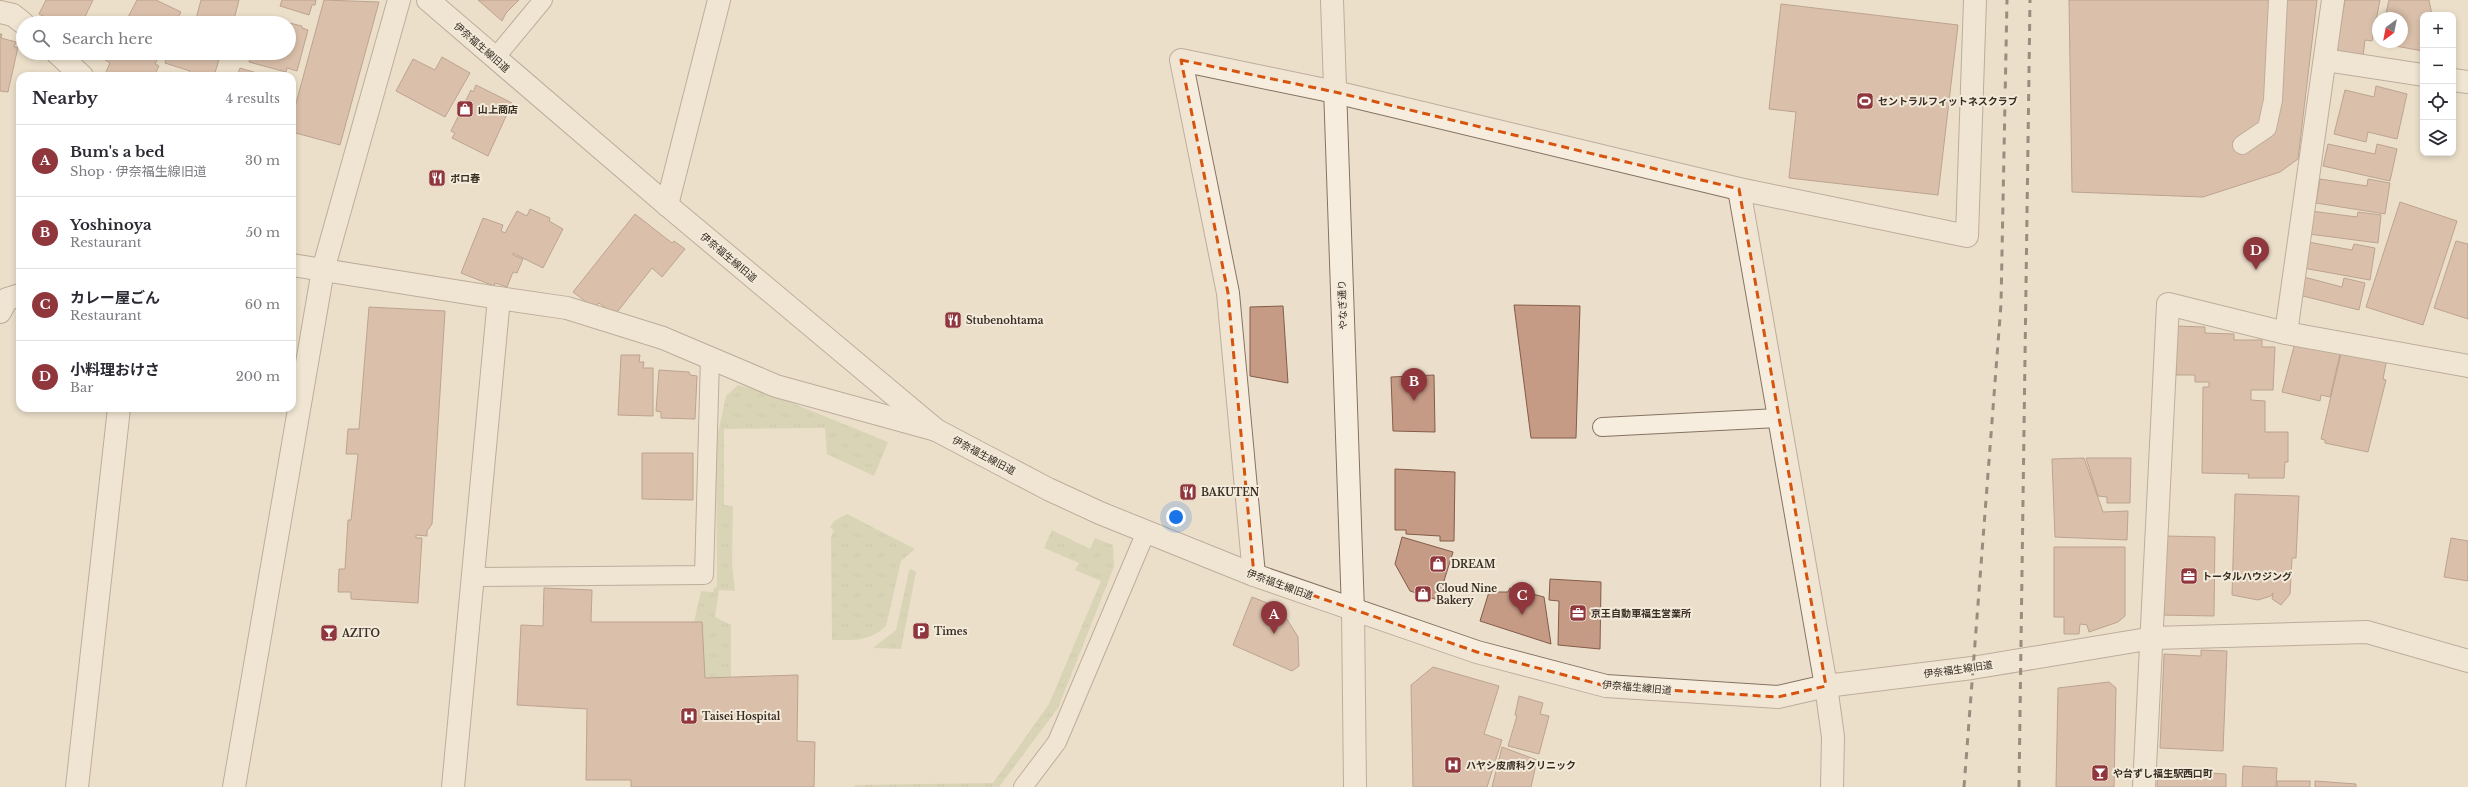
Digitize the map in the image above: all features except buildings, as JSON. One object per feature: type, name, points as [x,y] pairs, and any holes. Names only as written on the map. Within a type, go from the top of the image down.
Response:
[{"type":"street","points":[[234,787],[323,270],[399,0]]},
{"type":"street","name":"伊奈福生線旧道","points":[[428,0],[667,204],[936,430],[1048,489],[1146,532],[1254,575],[1353,611],[1477,652],[1606,686],[1778,697],[1826,686],[1979,667],[2153,638],[2367,632],[2468,661]]},
{"type":"street","points":[[667,204],[719,0]]},
{"type":"street","name":"やなぎ通り","points":[[1332,0],[1353,611],[1355,787]]},
{"type":"street","points":[[1254,575],[1228,293],[1181,60],[1335,92],[1739,189],[1967,236],[1975,0]]},
{"type":"street","points":[[2286,333],[2333,0]]},
{"type":"street","points":[[0,12],[13,15],[16,18]]},
{"type":"street","points":[[65,60],[78,72]]},
{"type":"street","points":[[2325,60],[2420,75]]},
{"type":"street","points":[[2456,80],[2468,82]]},
{"type":"street","points":[[1739,189],[1826,686],[1833,737],[1832,787]]},
{"type":"street","points":[[296,266],[567,308],[663,338],[776,386],[936,430]]},
{"type":"street","points":[[0,312],[7,299],[16,296]]},
{"type":"street","points":[[453,787],[499,298]]},
{"type":"street","points":[[2144,787],[2153,638],[2168,304],[2286,333],[2468,366]]},
{"type":"street","points":[[77,787],[119,412]]},
{"type":"lane","points":[[495,58],[544,0]]},
{"type":"lane","points":[[2242,145],[2267,128],[2273,100],[2278,0]]},
{"type":"lane","points":[[473,577],[704,575],[710,358]]},
{"type":"lane","points":[[1602,426],[1778,418]]},
{"type":"lane","points":[[1023,787],[1057,742],[1146,532]]},
{"type":"highlighted area","points":[[1181,60],[1335,92],[1739,189],[1826,686],[1778,697],[1606,686],[1477,652],[1254,575],[1228,293]]},
{"type":"green space","points":[[738,385],[765,392],[888,442],[874,476],[827,454],[825,428],[724,429],[724,505],[733,506],[732,563],[735,591],[719,590],[715,617],[731,625],[731,677],[705,678],[702,622],[694,622],[701,591],[713,592],[714,588],[717,587],[716,442],[726,396]]},
{"type":"green space","points":[[847,514],[915,549],[901,561],[886,626],[874,635],[861,639],[832,640],[831,537],[834,531],[830,527],[834,521]]},
{"type":"green space","points":[[1052,530],[1090,549],[1095,538],[1113,545],[1114,567],[1058,708],[999,787],[854,787],[855,785],[993,783],[1049,704],[1101,581],[1075,570],[1079,563],[1044,548]]},
{"type":"green space","points":[[911,569],[916,572],[901,649],[873,648],[896,630],[909,571]]},
{"type":"railway","points":[[1964,787],[2001,304],[2007,0]]},
{"type":"railway","points":[[2019,787],[2030,0]]},
{"type":"place","name":"セントラルフィットネスクラブ","points":[[1865,101]]},
{"type":"place","name":"山上商店","points":[[465,109]]},
{"type":"place","name":"ポロ春","points":[[437,178]]},
{"type":"place","name":"小料理おけさ","points":[[2256,270]]},
{"type":"place","name":"Stubenohtama","points":[[953,320]]},
{"type":"place","name":"Yoshinoya","points":[[1414,401]]},
{"type":"place","name":"BAKUTEN","points":[[1188,492]]},
{"type":"place","name":"DREAM","points":[[1438,564]]},
{"type":"place","name":"トータルハウジング","points":[[2189,576]]},
{"type":"place","name":"Cloud Nine Bakery","points":[[1423,594]]},
{"type":"place","name":"京王自動車福生営業所","points":[[1578,613]]},
{"type":"place","name":"カレー屋ごん","points":[[1522,615]]},
{"type":"place","name":"Times","points":[[921,631]]},
{"type":"place","name":"AZITO","points":[[329,633]]},
{"type":"place","name":"Bum's a bed","points":[[1274,634]]},
{"type":"place","name":"Taisei Hospital","points":[[689,716]]},
{"type":"place","name":"ハヤシ皮膚科クリニック","points":[[1453,765]]},
{"type":"place","name":"や台ずし福生駅西口町","points":[[2100,773]]}]
